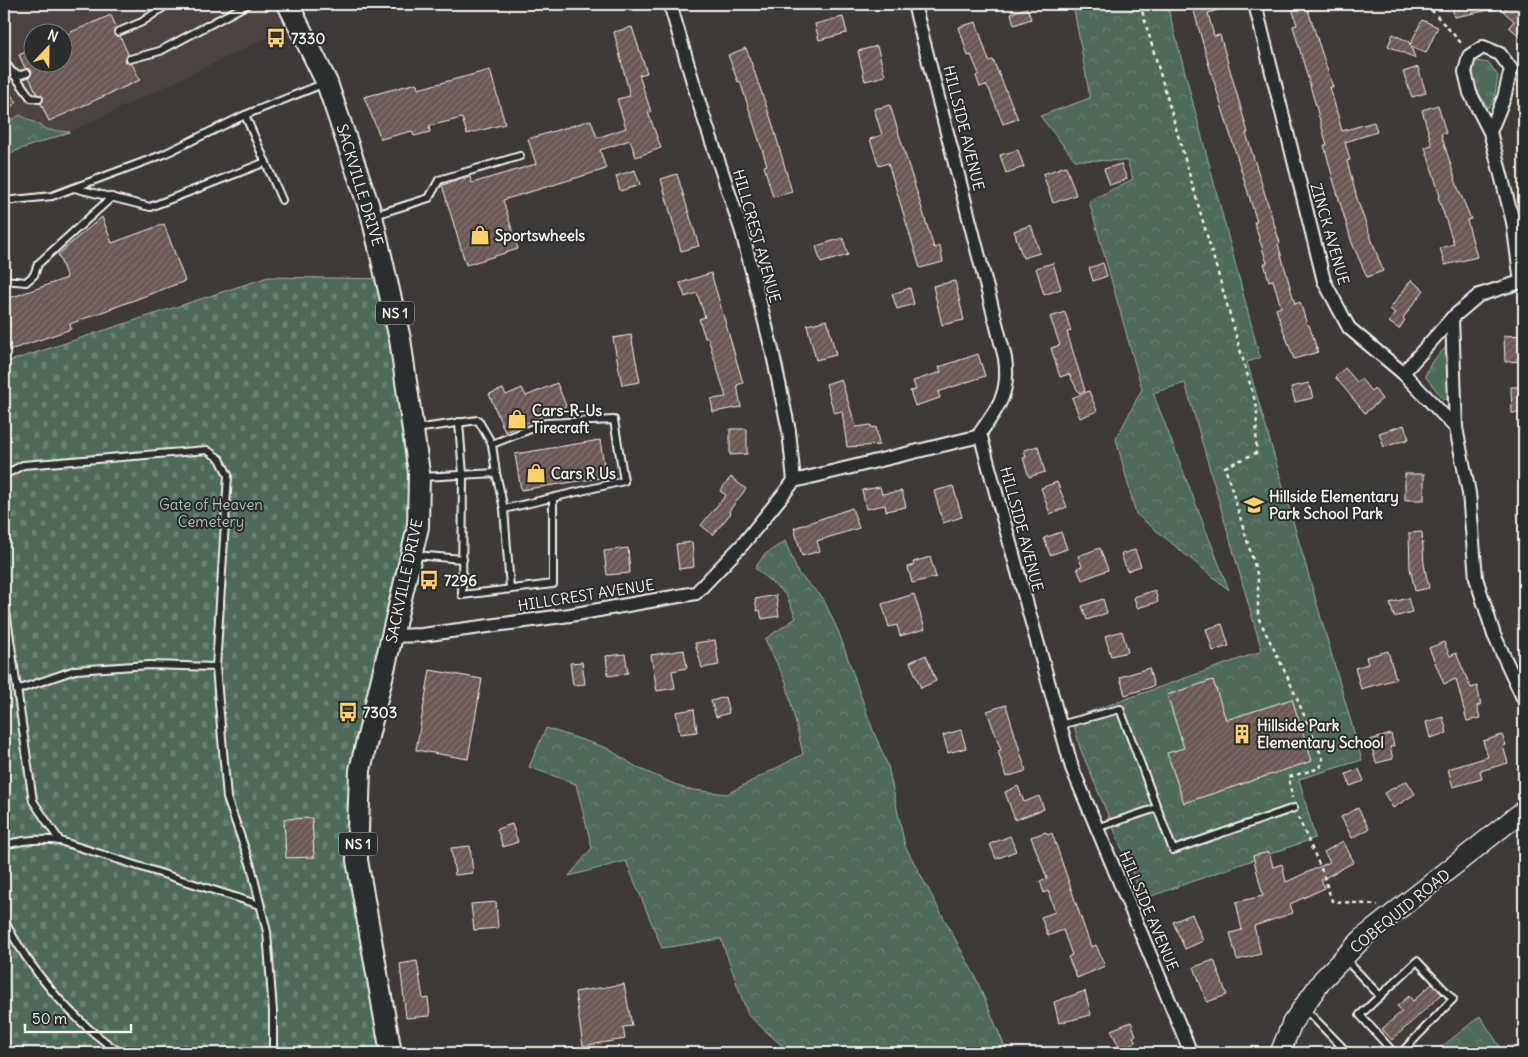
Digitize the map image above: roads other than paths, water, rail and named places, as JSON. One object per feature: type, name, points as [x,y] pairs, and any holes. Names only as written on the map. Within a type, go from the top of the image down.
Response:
[{"type":"main road","name":"SACKVILLE DRIVE","points":[[288,4],[326,82],[372,216],[400,339],[414,429],[419,477],[418,528],[413,554],[360,770],[357,860],[390,1053]]},
{"type":"main road","name":"COBEQUID ROAD","points":[[1280,1053],[1292,1023],[1323,979],[1365,936],[1524,810]]},
{"type":"street","name":"HILLCREST AVENUE","points":[[393,636],[422,635],[570,615],[696,593],[703,588],[718,569],[743,544],[794,481],[789,431],[772,350],[744,241],[670,4]]},
{"type":"street","name":"HILLSIDE AVENUE","points":[[914,4],[1005,358],[1008,378],[1005,391],[980,436],[1072,768],[1191,1053]]},
{"type":"street","name":"ZINCK AVENUE","points":[[1255,4],[1324,282],[1349,328],[1403,374],[1456,428]]},
{"type":"street","points":[[1403,374],[1452,318],[1479,295],[1523,281],[1513,222],[1490,132],[1470,93],[1465,72],[1469,56],[1483,47],[1500,54],[1511,69],[1504,98],[1490,132]]},
{"type":"street","points":[[1452,318],[1456,428],[1468,493],[1476,578],[1494,634],[1524,700]]},
{"type":"street","points":[[794,481],[980,436]]},
{"type":"lane","points":[[118,32],[142,22],[168,4]]},
{"type":"lane","points":[[130,60],[160,51],[248,4]]},
{"type":"lane","points":[[4,61],[31,98],[39,99]]},
{"type":"lane","points":[[11,72],[21,75],[27,73]]},
{"type":"lane","points":[[4,201],[52,196],[162,155],[326,82]]},
{"type":"lane","points":[[246,116],[282,200]]},
{"type":"lane","points":[[372,216],[429,198],[438,180],[520,156]]},
{"type":"lane","points":[[73,187],[150,207],[266,162]]},
{"type":"lane","points":[[4,280],[26,282],[34,275],[38,264],[112,197]]},
{"type":"lane","points":[[414,429],[478,420],[492,444],[504,509],[510,588]]},
{"type":"lane","points":[[492,444],[546,423],[614,420],[624,481],[504,509]]},
{"type":"lane","points":[[458,422],[463,475],[462,595],[553,584],[553,498]]},
{"type":"lane","points":[[4,476],[23,465],[207,450],[220,459],[228,475],[216,667],[227,798],[250,866],[267,932],[274,1012],[273,1053]]},
{"type":"lane","points":[[419,477],[496,473]]},
{"type":"lane","points":[[413,554],[463,559]]},
{"type":"lane","points":[[4,597],[33,802],[60,841]]},
{"type":"lane","points":[[17,690],[75,670],[149,665],[216,667]]},
{"type":"lane","points":[[1060,725],[1120,709],[1173,850],[1294,808]]},
{"type":"lane","points":[[1096,828],[1157,808]]},
{"type":"lane","points":[[4,845],[36,839],[60,841],[260,906]]},
{"type":"lane","points":[[4,920],[17,946],[57,998],[110,1046],[121,1053]]},
{"type":"lane","points":[[1344,958],[1380,996]]},
{"type":"lane","points":[[1394,1053],[1360,1016],[1417,960],[1453,998],[1400,1053]]},
{"type":"lane","points":[[1303,1007],[1345,1050],[1342,1053]]},
{"type":"place","name":"7330","points":[[276,38]]},
{"type":"place","name":"Sportswheels","points":[[480,235]]},
{"type":"place","name":"Cars-R-Us Tirecraft","points":[[517,419]]},
{"type":"place","name":"Cars R Us","points":[[536,473]]},
{"type":"place","name":"Hillside Elementary Park School Park","points":[[1254,505]]},
{"type":"place","name":"7296","points":[[429,580]]},
{"type":"place","name":"7303","points":[[348,712]]},
{"type":"place","name":"Hillside Park Elementary School","points":[[1242,734]]},
{"type":"park label","name":"Gate of Heaven Cemetery","points":[[211,512]]}]
